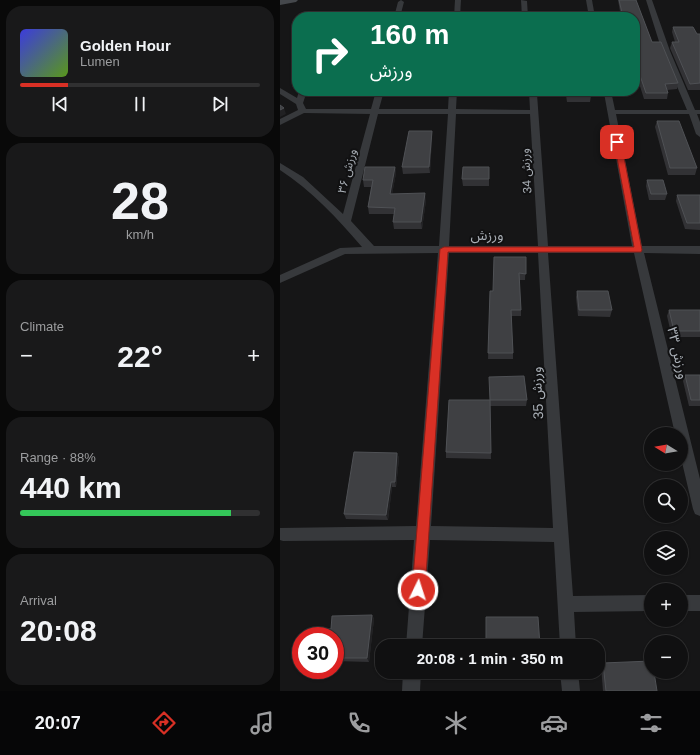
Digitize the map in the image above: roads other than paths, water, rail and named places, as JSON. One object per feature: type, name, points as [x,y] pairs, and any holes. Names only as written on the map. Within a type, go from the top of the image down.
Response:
[{"type":"main road","points":[[280,2],[293,0]]},
{"type":"street","points":[[457,12],[458,0]]},
{"type":"street","points":[[589,0],[591,12]]},
{"type":"street","points":[[649,0],[666,51],[696,112],[700,134]]},
{"type":"street","points":[[524,1],[525,12]]},
{"type":"street","points":[[398,12],[401,2]]},
{"type":"street","points":[[280,90],[299,103],[303,111]]},
{"type":"street","points":[[299,103],[301,96]]},
{"type":"street","name":"ورزش ۳۶","points":[[346,222],[379,96]]},
{"type":"street","points":[[415,639],[444,249],[453,96]]},
{"type":"street","name":"ورزش 34","points":[[533,96],[543,250]]},
{"type":"street","name":"ورزش ۳۳","points":[[608,96],[638,250],[700,509]]},
{"type":"street","points":[[280,122],[303,111],[374,112],[452,110],[534,112]]},
{"type":"street","points":[[611,112],[696,112]]},
{"type":"street","points":[[280,166],[300,179],[346,222],[370,249]]},
{"type":"street","name":"ورزش","points":[[280,279],[344,251],[370,249],[700,250]]},
{"type":"street","name":"ورزش 35","points":[[543,250],[568,639]]},
{"type":"street","points":[[283,534],[423,533],[560,535]]},
{"type":"street","points":[[565,604],[644,603]]},
{"type":"street","points":[[688,603],[700,603]]},
{"type":"street","points":[[411,691],[412,679]]},
{"type":"street","points":[[570,679],[571,691]]}]
